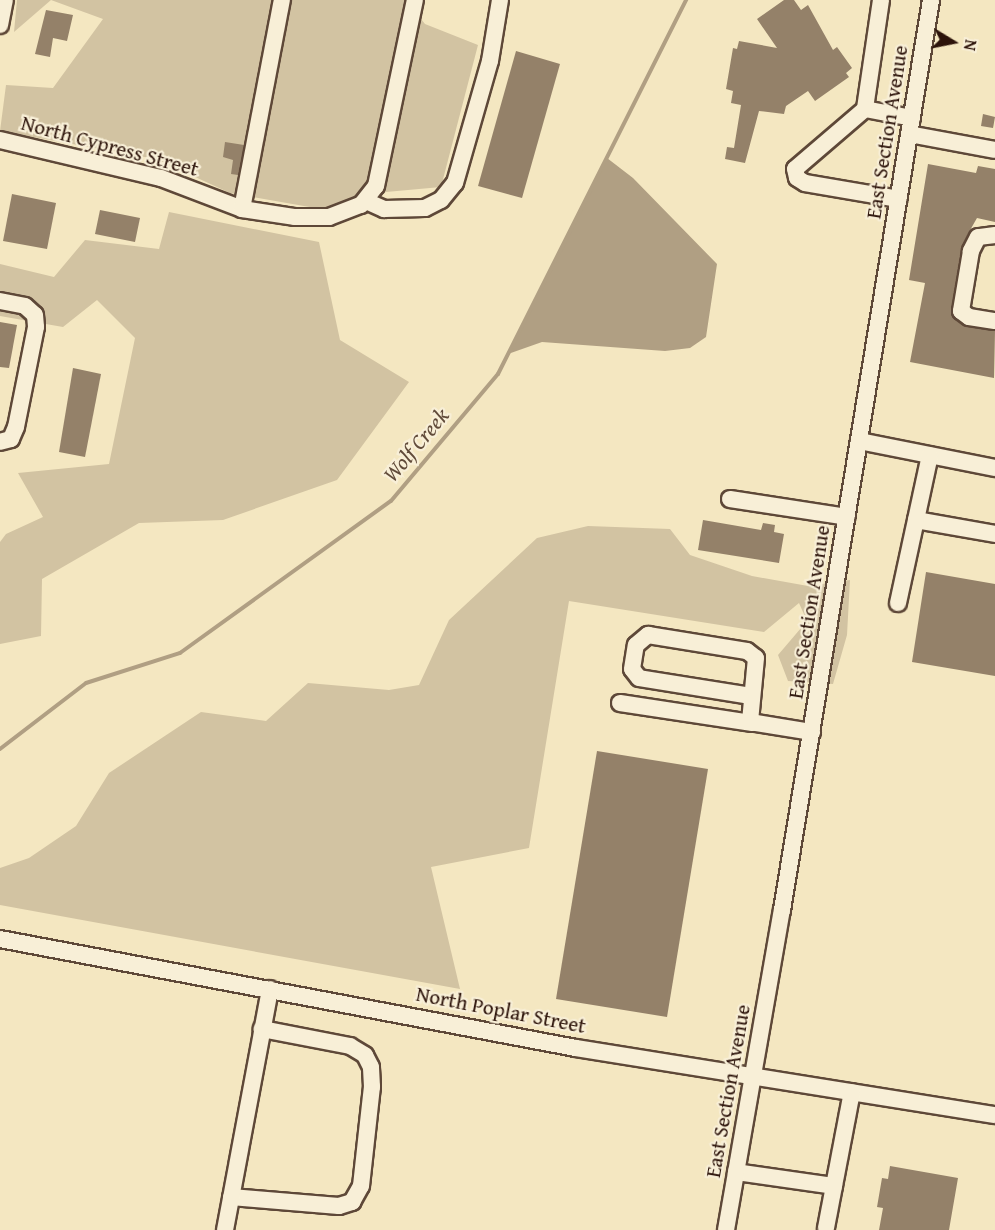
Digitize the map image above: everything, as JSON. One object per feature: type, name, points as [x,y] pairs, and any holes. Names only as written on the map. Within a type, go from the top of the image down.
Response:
[{"type":"street","points":[[0,25],[5,0]]},
{"type":"street","points":[[242,209],[282,0]]},
{"type":"street","points":[[415,0],[376,186],[366,201],[384,209],[425,208],[441,200],[455,183],[490,61],[500,0]]},
{"type":"street","points":[[881,0],[865,109],[801,161],[795,169],[796,178],[899,199]]},
{"type":"street","name":"East Section Avenue","points":[[726,1230],[848,517],[931,0]]},
{"type":"street","points":[[865,109],[911,126],[995,150]]},
{"type":"street","name":"North Cypress Street","points":[[0,140],[161,178],[242,209],[295,217],[329,217],[366,201]]},
{"type":"street","points":[[995,235],[978,237],[971,251],[961,311],[969,317],[995,321]]},
{"type":"street","points":[[0,301],[25,306],[35,315],[36,327],[16,428],[11,439],[0,442]]},
{"type":"street","points":[[859,441],[995,467]]},
{"type":"street","points":[[898,603],[930,455]]},
{"type":"street","points":[[730,499],[848,517]]},
{"type":"street","points":[[916,520],[995,534]]},
{"type":"street","points":[[751,696],[639,678],[632,669],[636,645],[648,635],[747,651],[756,658],[748,719],[753,723]]},
{"type":"street","points":[[620,703],[812,732]]},
{"type":"street","name":"North Poplar Street","points":[[0,939],[576,1048],[995,1115]]},
{"type":"street","points":[[225,1230],[270,989]]},
{"type":"street","points":[[231,1197],[339,1206],[352,1202],[361,1186],[372,1087],[371,1067],[365,1055],[350,1046],[262,1029]]},
{"type":"street","points":[[826,1228],[852,1092]]},
{"type":"street","points":[[736,1172],[834,1186]]},
{"type":"shaded area","points":[[17,0],[51,0],[14,32]]},
{"type":"shaded area","points":[[51,0],[406,0],[425,24],[478,45],[441,187],[386,192],[321,209],[230,193],[156,159],[0,131],[6,85],[53,88],[103,19]]},
{"type":"shaded area","points":[[607,158],[633,178],[717,264],[706,337],[690,348],[665,351],[542,342],[508,354]]},
{"type":"shaded area","points":[[169,212],[319,242],[340,340],[409,382],[337,480],[223,520],[139,523],[42,579],[41,636],[0,644],[0,542],[6,534],[43,517],[18,473],[109,464],[135,338],[97,300],[63,327],[0,316],[0,264],[54,277],[85,240],[159,249]]},
{"type":"shaded area","points":[[588,526],[670,529],[690,555],[752,576],[808,586],[850,580],[847,635],[833,684],[788,681],[778,655],[807,621],[799,603],[764,632],[569,601],[529,848],[431,867],[460,989],[0,905],[0,868],[29,858],[76,826],[109,773],[201,712],[266,721],[308,683],[389,690],[419,685],[449,620],[537,538]]},
{"type":"building","points":[[784,0],[794,0],[801,10],[808,5],[833,50],[837,47],[852,68],[846,73],[849,77],[815,101],[808,91],[786,106],[784,114],[759,111],[745,163],[725,159],[727,147],[734,148],[741,105],[731,103],[733,91],[726,89],[733,48],[737,49],[739,41],[777,48],[757,19]]},
{"type":"building","points":[[46,10],[73,15],[67,41],[53,38],[50,57],[35,54]]},
{"type":"building","points":[[516,51],[560,64],[522,198],[478,186]]},
{"type":"building","points":[[983,114],[995,117],[993,128],[981,126]]},
{"type":"building","points":[[225,142],[244,145],[238,175],[231,174],[233,160],[223,157]]},
{"type":"building","points":[[928,164],[976,173],[978,166],[995,169],[995,222],[977,218],[969,232],[961,249],[951,310],[963,326],[995,331],[994,378],[910,362],[925,283],[909,280]]},
{"type":"building","points":[[12,194],[56,203],[47,249],[3,241]]},
{"type":"building","points":[[100,210],[140,218],[135,242],[95,234]]},
{"type":"building","points":[[0,322],[17,325],[9,368],[0,367]]},
{"type":"building","points":[[73,368],[101,374],[85,457],[59,452]]},
{"type":"building","points":[[703,520],[761,530],[763,523],[775,525],[774,532],[784,534],[779,563],[698,550]]},
{"type":"building","points":[[926,572],[995,584],[995,676],[912,662]]},
{"type":"building","points":[[597,751],[708,769],[667,1017],[556,999]]},
{"type":"building","points":[[890,1166],[958,1178],[949,1230],[879,1230],[883,1208],[877,1207],[882,1178],[888,1179]]},
{"type":"waterway","name":"Wolf Creek","points":[[0,749],[86,683],[180,653],[391,501],[498,374],[686,0]]}]
